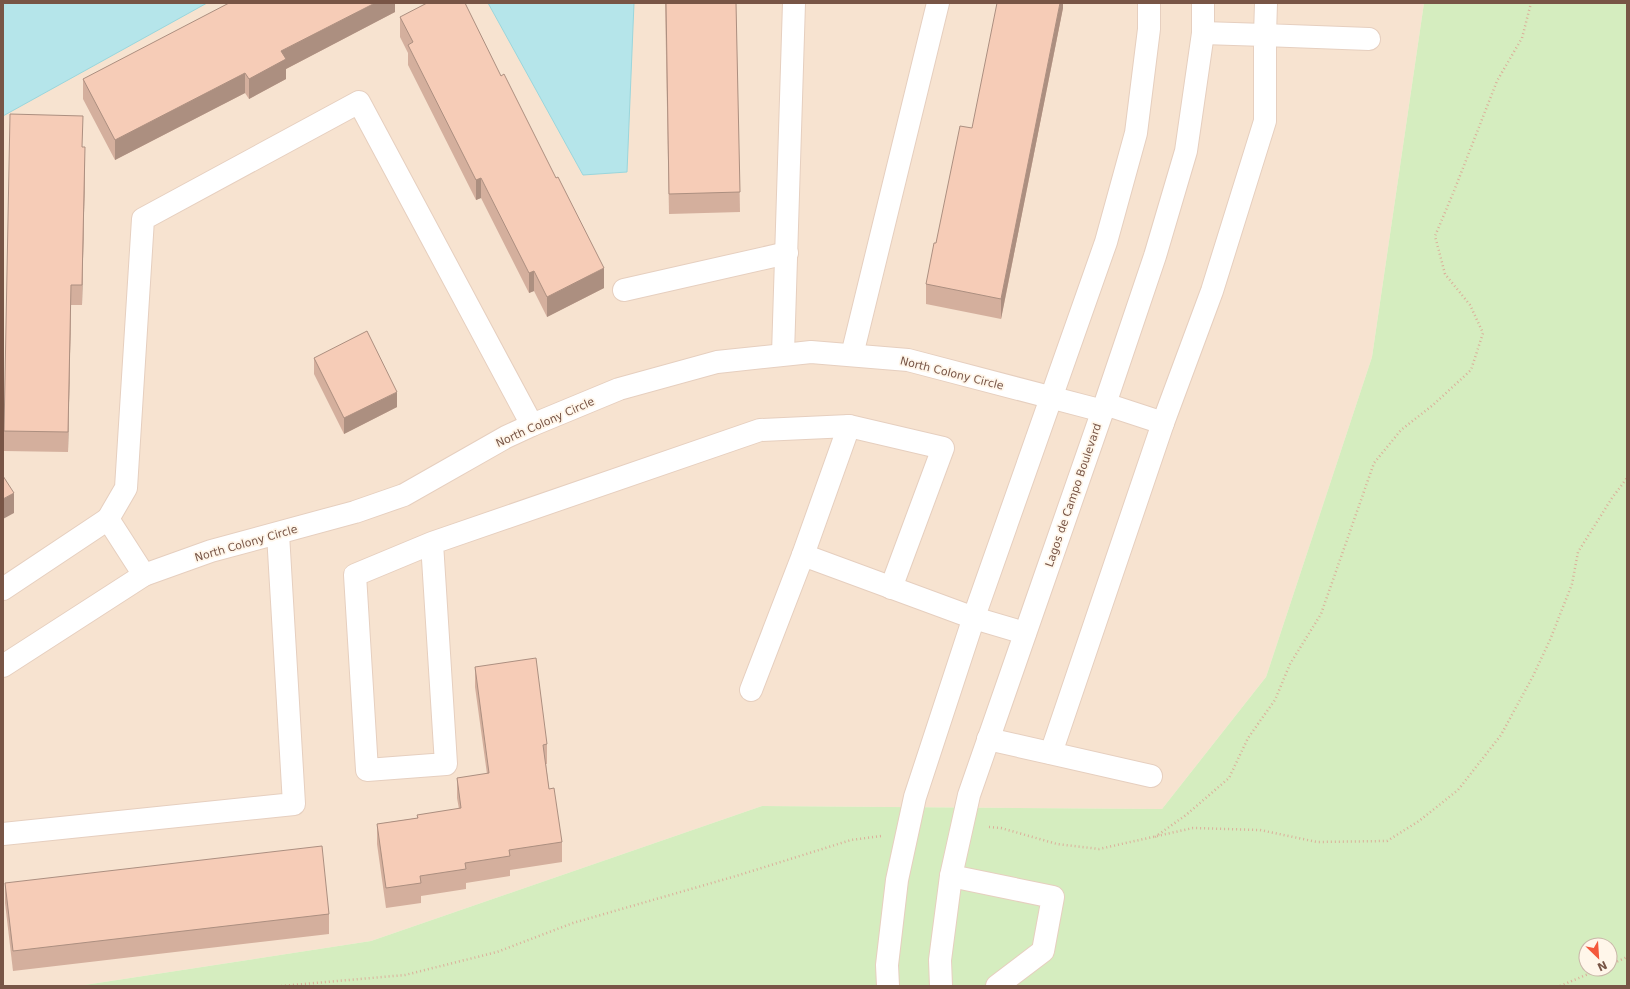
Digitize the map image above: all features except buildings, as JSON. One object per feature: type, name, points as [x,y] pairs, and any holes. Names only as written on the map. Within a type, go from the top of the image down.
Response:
[{"type":"street","points":[[783,354],[794,3]]},
{"type":"street","points":[[852,355],[938,3]]},
{"type":"street","points":[[888,986],[887,965],[897,880],[915,797],[974,618],[1106,242],[1136,133],[1149,29],[1150,3]]},
{"type":"street","name":"Lagos de Campo Boulevard","points":[[941,986],[940,960],[951,876],[969,795],[1104,407],[1154,256],[1186,151],[1203,33],[1203,3]]},
{"type":"street","points":[[1051,753],[1163,422],[1212,291],[1265,121],[1266,3]]},
{"type":"street","points":[[1203,33],[1369,38]]},
{"type":"street","points":[[3,589],[108,519],[126,488],[143,219],[359,102],[532,425]]},
{"type":"street","points":[[624,290],[787,253]]},
{"type":"street","name":"North Colony Circle","points":[[3,666],[144,575],[211,551],[355,512],[404,495],[506,437],[532,425],[619,389],[717,362],[811,352],[908,360],[1052,398],[1104,407],[1163,422]]},
{"type":"street","points":[[432,543],[446,764],[367,770],[355,575],[432,543],[760,430],[849,426],[943,448],[891,588]]},
{"type":"street","points":[[751,690],[803,555],[849,426]]},
{"type":"street","points":[[108,519],[144,575]]},
{"type":"street","points":[[3,834],[294,804],[278,534]]},
{"type":"street","points":[[803,555],[974,618],[1025,633]]},
{"type":"street","points":[[988,739],[1150,776]]},
{"type":"street","points":[[951,876],[1053,897],[1043,951],[997,986]]},
{"type":"path","points":[[1153,838],[1186,815],[1229,778],[1248,738],[1275,700],[1290,664],[1321,614],[1374,463],[1401,430],[1433,405],[1471,370],[1483,333],[1470,305],[1445,274],[1435,236],[1497,82],[1522,38],[1531,3]]},
{"type":"path","points":[[961,827],[1001,828],[1057,844],[1099,849],[1193,828],[1260,830],[1317,842],[1387,840],[1424,816],[1458,790],[1501,736],[1533,676],[1550,640],[1572,584],[1578,552],[1612,498],[1627,478]]},
{"type":"path","points":[[281,986],[405,975],[482,956],[497,952],[573,923],[736,876],[851,840],[907,831]]},
{"type":"path","points":[[1560,986],[1581,977]]},
{"type":"shaded area","points":[[3,3],[1424,3],[1372,357],[1266,677],[1162,809],[762,806],[371,941],[78,986],[3,986]]},
{"type":"green space","points":[[1424,3],[1627,3],[1627,986],[78,986],[371,941],[762,806],[1162,809],[1266,677],[1372,357]]},
{"type":"water","points":[[3,3],[207,3],[3,116]]},
{"type":"water","points":[[488,3],[634,3],[627,172],[583,175]]}]
